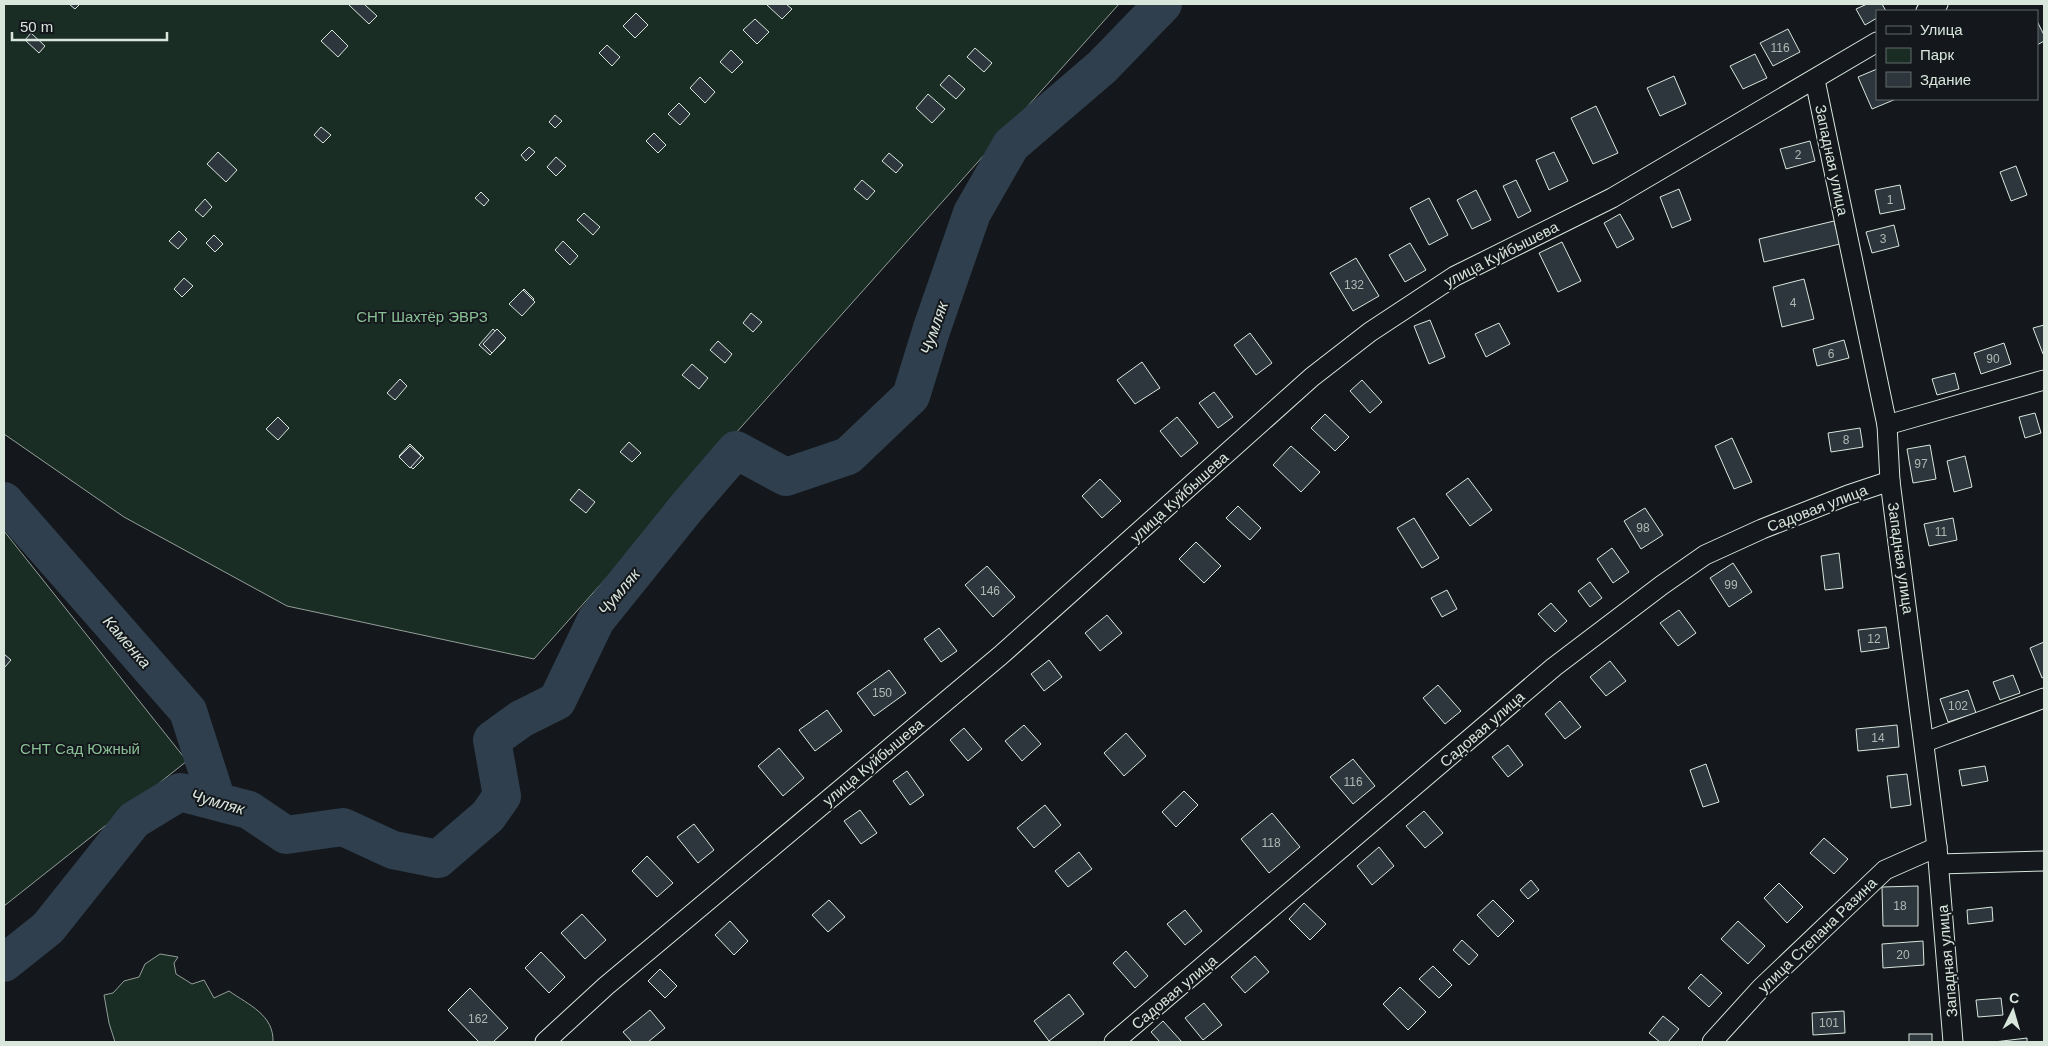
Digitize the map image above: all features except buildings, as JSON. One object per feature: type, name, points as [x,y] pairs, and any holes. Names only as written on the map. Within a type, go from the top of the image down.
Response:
[{"type":"street","name":"улица Куйбышева","points":[[545,1042],[606,986],[1001,655],[1312,377],[1370,332],[1455,276],[1612,198],[1876,43]]},
{"type":"street","name":"Западная улица","points":[[1815,80],[1887,425],[1890,481],[1925,742],[1938,856],[1953,1042]]},
{"type":"street","points":[[1887,425],[2044,380]]},
{"type":"street","name":"Садовая улица","points":[[1114,1042],[1554,667],[1662,585],[1705,555],[1762,529],[1890,481]]},
{"type":"street","points":[[1925,742],[2044,698]]},
{"type":"street","points":[[1938,856],[2044,861]]},
{"type":"street","name":"улица Степана Разина","points":[[1712,1042],[1761,988],[1885,870],[1938,856]]},
{"type":"green space","name":"СНТ Шахтёр ЭВРЗ","points":[[4,4],[1119,4],[534,659],[287,606],[124,517],[4,434]]},
{"type":"green space","name":"СНТ Сад Южный","points":[[4,531],[187,761],[4,906]]},
{"type":"green space","points":[[160,954],[178,957],[174,963],[176,974],[192,984],[204,980],[214,998],[229,991],[252,1006],[265,1018],[272,1033],[273,1042],[115,1042],[109,1023],[104,995],[113,993],[124,981],[139,977],[145,964]]},
{"type":"waterway","name":"Чумляк","points":[[4,963],[48,928],[134,820],[180,792],[249,810],[286,835],[343,827],[393,850],[438,859],[488,816],[502,796],[492,740],[521,719],[557,701],[596,620],[687,507],[736,450],[786,477],[848,456],[911,396],[932,328],[972,213],[1011,145],[1102,67],[1163,4]]},
{"type":"waterway","name":"Каменка","points":[[4,501],[188,711],[217,801]]}]
